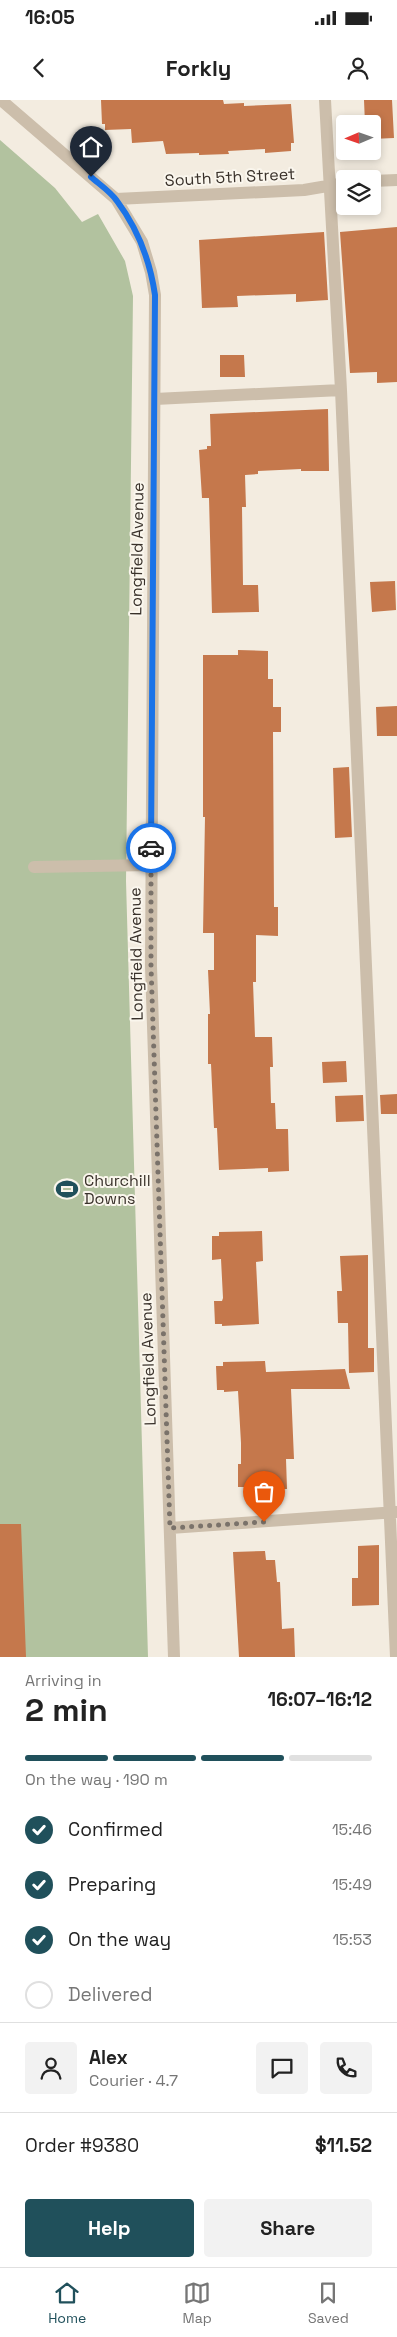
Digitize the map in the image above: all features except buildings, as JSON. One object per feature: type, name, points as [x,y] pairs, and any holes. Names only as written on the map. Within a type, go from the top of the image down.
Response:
[{"type":"street","name":"Longfield Avenue","points":[[1,100],[116,199],[142,242],[151,272],[156,312],[150,865],[174,1657]]},
{"type":"street","points":[[325,100],[341,390],[394,1512],[396,1657]]},
{"type":"street","points":[[381,181],[397,180]]},
{"type":"street","name":"South 5th Street","points":[[116,199],[304,190],[336,184]]},
{"type":"street","points":[[155,399],[341,390]]},
{"type":"street","points":[[34,867],[150,865]]},
{"type":"street","points":[[170,1528],[394,1512]]},
{"type":"green space","name":"Churchill Downs","points":[[0,140],[55,188],[82,222],[98,214],[125,261],[133,296],[126,881],[148,1657],[0,1657]]},
{"type":"way so far","points":[[151,848],[151,966],[170,1528],[264,1522]]},
{"type":"place","name":"Churchill Downs","points":[[67,1189]]},
{"type":"route","points":[[91,177],[116,199],[142,242],[151,272],[155,295],[151,848]]}]
